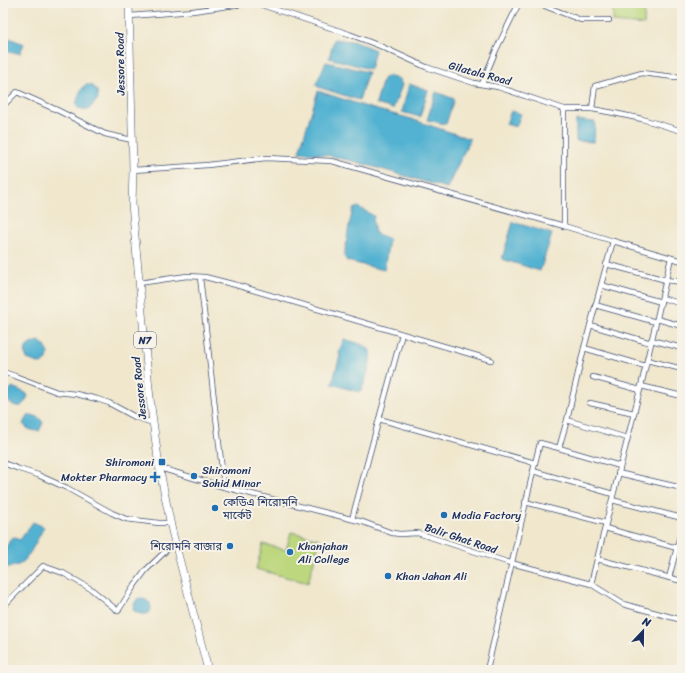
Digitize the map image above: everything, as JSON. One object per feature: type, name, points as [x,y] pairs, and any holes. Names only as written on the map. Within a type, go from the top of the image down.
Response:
[{"type":"highway","name":"Jessore Road","points":[[130,3],[133,170],[132,204],[150,399],[170,524],[208,670]]},
{"type":"street","points":[[215,8],[217,3]]},
{"type":"street","points":[[130,16],[193,11],[248,3]]},
{"type":"street","name":"Gilatala Road","points":[[256,3],[380,46],[426,67],[474,83],[498,87],[564,109],[592,109],[642,119],[682,131]]},
{"type":"street","points":[[482,84],[496,50],[519,3]]},
{"type":"street","points":[[537,3],[581,20],[609,20]]},
{"type":"street","points":[[592,109],[595,86],[642,73],[682,76]]},
{"type":"street","points":[[3,106],[17,92],[105,134],[132,140]]},
{"type":"street","points":[[564,109],[564,226]]},
{"type":"street","points":[[133,170],[208,166],[266,158],[332,161],[564,226],[682,261]]},
{"type":"street","points":[[559,448],[613,241]]},
{"type":"street","points":[[592,583],[605,525],[646,366],[671,258]]},
{"type":"street","points":[[606,264],[666,280],[682,282]]},
{"type":"street","points":[[139,283],[187,276],[205,277],[491,360]]},
{"type":"street","points":[[200,277],[224,486]]},
{"type":"street","points":[[601,285],[682,304]]},
{"type":"street","points":[[596,305],[682,326]]},
{"type":"street","points":[[590,325],[682,348]]},
{"type":"street","points":[[352,519],[402,334]]},
{"type":"street","points":[[584,348],[646,366]]},
{"type":"street","points":[[647,360],[682,369]]},
{"type":"street","points":[[3,372],[57,392],[76,394],[109,403],[135,417],[153,423]]},
{"type":"street","points":[[593,377],[682,396]]},
{"type":"street","points":[[590,403],[634,413]]},
{"type":"street","points":[[379,418],[534,463]]},
{"type":"street","points":[[567,420],[627,438]]},
{"type":"street","points":[[487,670],[534,463],[540,443],[620,466]]},
{"type":"street","points":[[3,463],[38,475],[67,488],[112,513],[126,519],[170,524]]},
{"type":"street","name":"Balir Ghat Road","points":[[160,467],[224,486],[352,519],[400,534],[418,533],[511,562],[592,583],[623,604],[682,619]]},
{"type":"street","points":[[533,471],[613,494]]},
{"type":"street","points":[[618,473],[682,488]]},
{"type":"street","points":[[612,500],[682,518]]},
{"type":"street","points":[[525,502],[677,548]]},
{"type":"street","points":[[669,578],[682,528]]},
{"type":"street","points":[[3,607],[43,566],[63,573],[91,589],[118,611],[146,570],[175,542]]},
{"type":"street","points":[[597,559],[682,581]]},
{"type":"green space","points":[[613,3],[645,3],[644,25],[613,22]]},
{"type":"green space","points":[[291,532],[320,539],[308,583],[256,569],[263,544],[286,550]]},
{"type":"water","points":[[9,38],[24,44],[20,53],[9,52],[3,47]]},
{"type":"water","points":[[334,39],[357,42],[375,50],[370,69],[329,58]]},
{"type":"water","points":[[326,62],[368,72],[359,100],[318,87],[316,84]]},
{"type":"water","points":[[386,76],[399,79],[402,85],[393,109],[376,104],[383,79]]},
{"type":"water","points":[[409,84],[428,90],[420,117],[402,112]]},
{"type":"water","points":[[85,85],[92,85],[97,91],[98,99],[88,110],[78,108],[76,104],[80,92]]},
{"type":"water","points":[[318,91],[370,108],[408,118],[470,139],[447,188],[357,162],[327,155],[299,152]]},
{"type":"water","points":[[436,92],[454,99],[446,124],[427,120]]},
{"type":"water","points":[[511,111],[521,114],[516,127],[506,124]]},
{"type":"water","points":[[576,120],[595,122],[594,142],[576,141]]},
{"type":"water","points":[[358,207],[374,216],[373,221],[375,233],[389,239],[384,270],[347,261],[344,256],[353,209]]},
{"type":"water","points":[[513,222],[552,234],[540,271],[502,259]]},
{"type":"water","points":[[344,339],[363,345],[370,351],[369,368],[362,389],[359,392],[332,384],[340,356],[339,352]]},
{"type":"water","points":[[39,341],[46,347],[48,354],[47,360],[41,364],[27,359],[25,351],[27,346]]},
{"type":"water","points":[[12,387],[26,393],[28,396],[21,406],[13,405],[6,399],[7,394]]},
{"type":"water","points":[[30,415],[38,417],[42,421],[43,423],[39,431],[34,431],[23,424],[26,418]]},
{"type":"water","points":[[33,522],[44,527],[27,558],[16,566],[6,567],[4,563],[4,555],[12,537],[20,540]]},
{"type":"water","points":[[138,598],[146,600],[150,603],[151,609],[147,614],[141,614],[133,610],[134,604]]},
{"type":"place","name":"Shiromoni","points":[[162,462]]},
{"type":"place","name":"Shiromoni Sohid Minar","points":[[194,476]]},
{"type":"place","name":"Mokter Pharmacy","points":[[155,477]]},
{"type":"place","name":"কেডিএ শিরোমনি মার্কেট","points":[[215,508]]},
{"type":"place","name":"Modia Factory","points":[[444,515]]},
{"type":"place","name":"শিরোমনি বাজার","points":[[230,546]]},
{"type":"place","name":"Khanjahan Ali College","points":[[290,552]]},
{"type":"place","name":"Khan Jahan Ali","points":[[388,576]]}]
